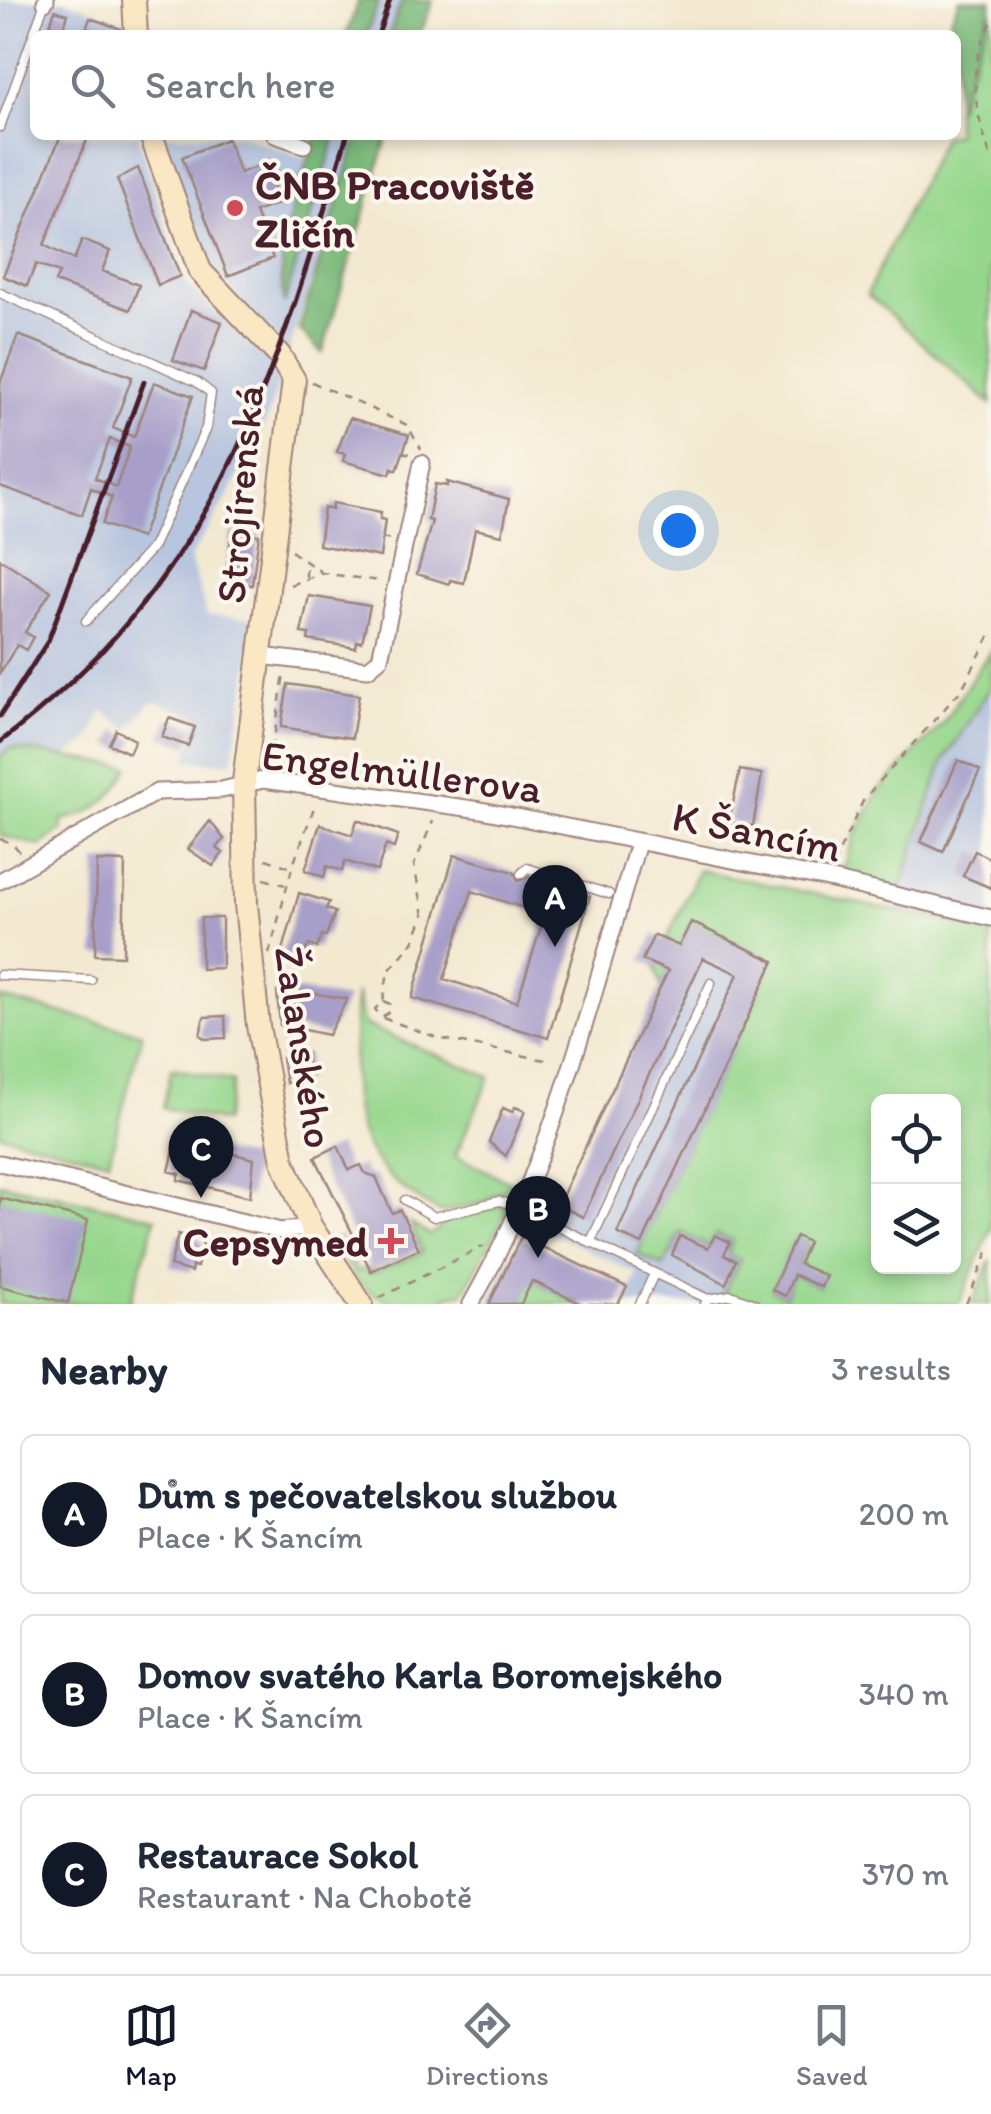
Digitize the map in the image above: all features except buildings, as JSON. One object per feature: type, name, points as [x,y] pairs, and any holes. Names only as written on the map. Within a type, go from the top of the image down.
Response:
[{"type":"street","points":[[134,0],[136,30]]},
{"type":"street","name":"Strojírenská","points":[[152,140],[200,270],[279,355],[294,380],[261,656],[254,777]]},
{"type":"street","points":[[291,140],[304,144]]},
{"type":"street","points":[[261,656],[372,668],[385,649],[422,457]]},
{"type":"street","name":"Engelmüllerova","points":[[0,881],[157,792],[222,790],[254,777],[481,810],[638,843]]},
{"type":"street","name":"Žalanského","points":[[254,777],[246,904],[258,1026],[283,1161],[311,1227],[368,1302]]},
{"type":"street","name":"K Šancím","points":[[471,1304],[522,1210],[550,1137],[638,843],[828,878],[991,918]]},
{"type":"street","points":[[0,1163],[281,1231],[311,1227]]},
{"type":"lane","points":[[36,30],[46,1]]},
{"type":"lane","points":[[0,127],[30,45]]},
{"type":"lane","points":[[0,97],[10,101]]},
{"type":"lane","points":[[0,293],[197,382],[211,393],[206,428],[152,548],[86,621]]},
{"type":"lane","points":[[521,874],[527,868],[609,894]]},
{"type":"lane","points":[[0,975],[90,980]]},
{"type":"lane","points":[[590,1243],[711,983]]},
{"type":"lane","points":[[406,1200],[434,1216],[499,1201],[706,1301],[732,1295],[755,1304]]},
{"type":"lane","points":[[640,1304],[654,1274]]},
{"type":"path","points":[[991,23],[976,67],[973,90],[991,158]]},
{"type":"path","points":[[316,382],[407,425],[422,457]]},
{"type":"path","points":[[285,548],[322,573]]},
{"type":"path","points":[[304,579],[309,569],[306,560]]},
{"type":"path","points":[[280,586],[322,573],[395,584]]},
{"type":"path","points":[[828,878],[864,799],[962,689],[991,633]]},
{"type":"path","points":[[254,777],[270,769],[285,665]]},
{"type":"path","points":[[259,953],[272,954],[286,886],[318,796]]},
{"type":"path","points":[[433,821],[414,865],[424,915],[413,942],[388,972],[383,1001],[375,1009],[381,1017],[454,1042],[550,1061]]},
{"type":"path","points":[[0,839],[12,843],[33,862]]},
{"type":"path","points":[[255,856],[292,868]]},
{"type":"path","points":[[256,876],[286,886]]},
{"type":"path","points":[[381,1017],[390,1012],[390,1004],[383,1001]]},
{"type":"path","points":[[368,1302],[494,1241]]},
{"type":"path","points":[[966,1304],[991,1245]]},
{"type":"shaded area","points":[[0,0],[38,0],[53,5],[55,0],[64,0],[122,21],[123,30],[30,30],[30,140],[140,140],[182,279],[265,358],[273,337],[198,252],[162,140],[253,140],[308,159],[279,271],[304,241],[334,140],[356,140],[267,419],[228,496],[190,558],[207,615],[257,619],[232,762],[185,761],[199,717],[157,702],[150,703],[128,730],[103,710],[89,740],[65,757],[12,748],[0,756]]},
{"type":"shaded area","points":[[379,0],[402,0],[391,30],[368,30]]},
{"type":"shaded area","points":[[991,686],[991,931],[893,910],[943,762]]},
{"type":"shaded area","points":[[691,922],[774,961],[637,1254],[664,1266],[679,1231],[707,1246],[716,1234],[733,1240],[740,1260],[718,1304],[623,1304],[637,1273],[525,1221],[532,1205],[558,1205]]},
{"type":"green space","points":[[359,0],[379,0],[368,30],[348,30]]},
{"type":"green space","points":[[402,0],[433,0],[422,30],[391,30]]},
{"type":"green space","points":[[959,0],[991,0],[961,96],[961,30],[946,30]]},
{"type":"green space","points":[[991,9],[991,404],[867,294],[942,140],[961,140],[961,96]]},
{"type":"green space","points":[[314,140],[334,140],[284,304],[282,261]]},
{"type":"green space","points":[[356,140],[386,140],[322,353],[299,329]]},
{"type":"green space","points":[[991,650],[991,686],[943,762],[900,890],[841,876],[855,835],[879,791],[943,723]]},
{"type":"green space","points":[[11,748],[129,767],[102,803],[84,814],[61,820],[63,829],[40,846],[0,835],[0,756]]},
{"type":"green space","points":[[699,870],[991,931],[991,1229],[959,1304],[718,1304],[740,1260],[728,1254],[732,1240],[716,1234],[708,1246],[680,1232],[664,1266],[637,1254],[773,961],[691,922],[661,987],[655,965]],"holes":[[[796,1237],[808,1243],[799,1264],[821,1287],[794,1275],[785,1296],[772,1290]]]},
{"type":"green space","points":[[356,992],[364,1025],[490,1077],[455,1156],[514,1184],[484,1202],[441,1213],[407,1191],[383,1169],[367,1146],[358,1120],[353,1063]]},
{"type":"green space","points":[[0,998],[142,1033],[109,1161],[0,1134]]},
{"type":"green space","points":[[172,1068],[233,1082],[224,1122],[163,1108]]},
{"type":"green space","points":[[0,1183],[156,1218],[130,1302],[0,1304]]},
{"type":"green space","points":[[501,1205],[509,1208],[463,1293],[448,1295],[443,1304],[402,1303],[375,1295],[355,1276],[332,1241],[339,1238],[358,1272],[367,1268],[371,1274],[422,1252],[411,1224],[430,1235],[448,1221]]},
{"type":"green space","points":[[991,1260],[991,1304],[972,1304]]},
{"type":"green space","points":[[529,1279],[582,1304],[521,1304]]},
{"type":"railway","points":[[380,30],[390,0]]},
{"type":"railway","points":[[0,742],[74,679],[136,613],[186,543],[227,470],[262,393],[292,312],[345,140]]},
{"type":"railway","points":[[0,716],[48,641],[144,382]]},
{"type":"place","name":"ČNB Pracoviště Zličín","points":[[235,208]]},
{"type":"place","name":"Dům s pečovatelskou službou","points":[[555,947]]},
{"type":"place","name":"Restaurace Sokol","points":[[201,1198]]},
{"type":"place","name":"Cepsymed","points":[[391,1241]]},
{"type":"place","name":"Domov svatého Karla Boromejského","points":[[538,1258]]}]
